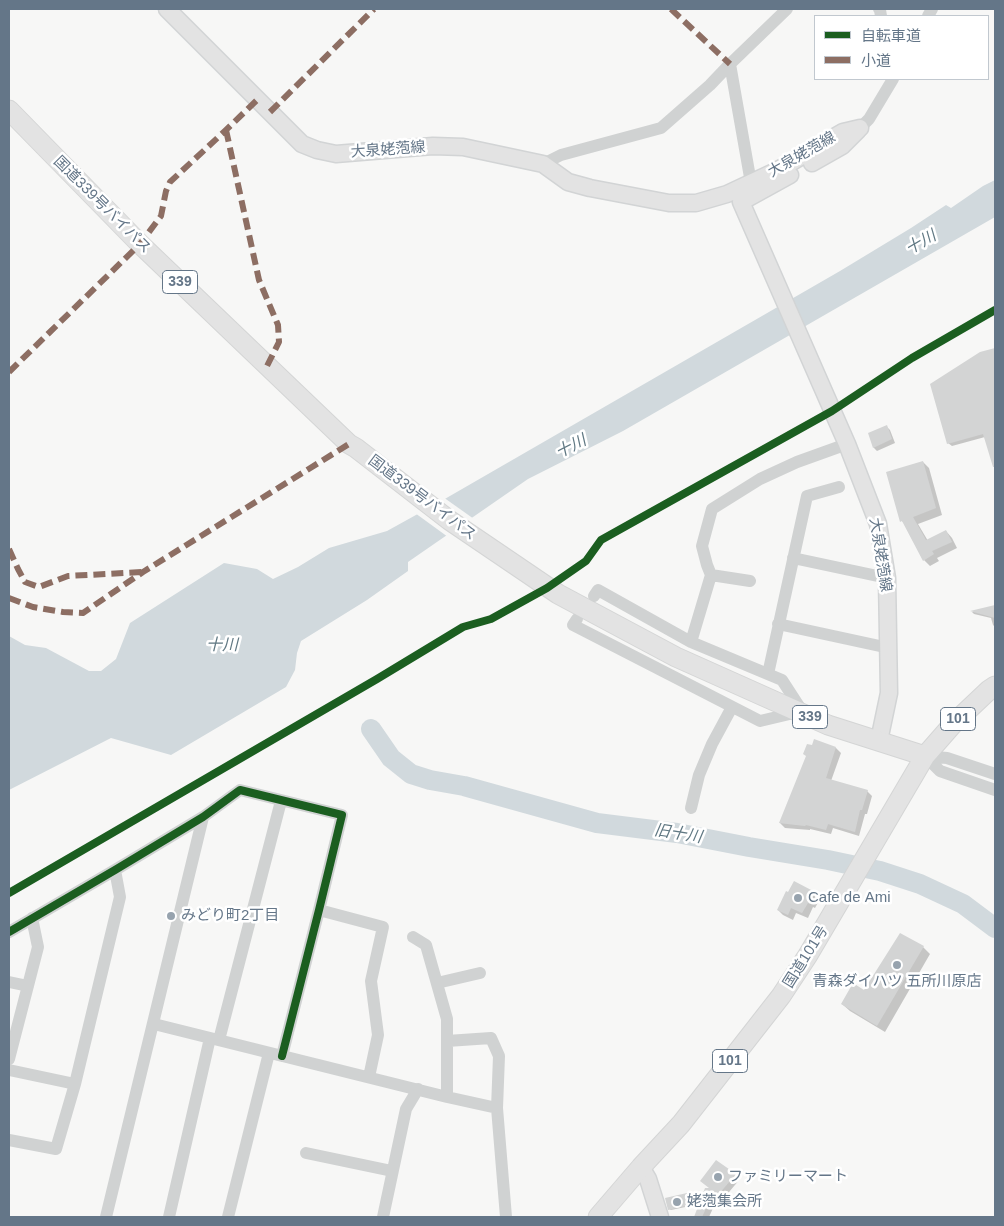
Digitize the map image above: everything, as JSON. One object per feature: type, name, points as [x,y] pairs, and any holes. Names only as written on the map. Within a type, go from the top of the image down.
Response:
[{"type":"highway","name":"国道339号バイパス","points":[[9,110],[147,250],[349,444],[449,520],[540,581],[547,588],[676,657],[828,724],[925,756]]},
{"type":"highway","name":"国道101号","points":[[598,1217],[640,1167],[681,1124],[781,996],[846,893],[925,756],[953,724],[995,686]]},
{"type":"main road","name":"大泉姥萢線","points":[[167,9],[302,144],[317,150],[336,154],[433,146],[463,147],[543,164],[568,182],[590,188],[669,203],[696,202],[728,194],[778,170],[843,132],[860,128]]},
{"type":"main road","name":"大泉姥萢線","points":[[860,128],[842,146],[741,202],[847,444],[878,524],[887,578],[889,648],[889,693],[878,742]]},
{"type":"main road","points":[[640,1167],[648,1179],[660,1217]]},
{"type":"street","points":[[543,164],[561,155],[661,128],[710,86],[786,9]]},
{"type":"street","points":[[730,64],[751,183]]},
{"type":"street","points":[[860,128],[870,119],[892,80]]},
{"type":"street","points":[[691,642],[712,575],[702,546],[712,509],[760,479],[797,462],[847,444]]},
{"type":"street","points":[[768,674],[807,496],[839,487]]},
{"type":"street","points":[[793,558],[887,578]]},
{"type":"street","points":[[712,575],[750,581]]},
{"type":"street","points":[[577,619],[573,625],[760,721],[801,713],[782,680],[691,642],[598,590],[594,596]]},
{"type":"street","points":[[778,624],[889,648]]},
{"type":"street","points":[[691,808],[699,776],[712,744],[732,706]]},
{"type":"street","points":[[925,756],[947,758],[995,774]]},
{"type":"street","points":[[925,756],[940,771],[995,790]]},
{"type":"street","points":[[9,932],[203,816],[240,790],[342,815],[282,1056]]},
{"type":"street","points":[[169,1217],[214,1039],[281,800]]},
{"type":"street","points":[[106,1217],[203,816]]},
{"type":"street","points":[[9,1140],[56,1149],[75,1084],[120,898],[115,870]]},
{"type":"street","points":[[319,910],[382,927],[371,981],[378,1035],[369,1077]]},
{"type":"street","points":[[9,1059],[38,948],[32,918]]},
{"type":"street","points":[[413,937],[426,945],[448,1019],[447,1097]]},
{"type":"street","points":[[437,983],[480,973]]},
{"type":"street","points":[[9,982],[28,986]]},
{"type":"street","points":[[154,1024],[497,1108]]},
{"type":"street","points":[[447,1041],[491,1038],[499,1056],[497,1108],[506,1217]]},
{"type":"street","points":[[228,1217],[269,1053]]},
{"type":"street","points":[[9,1070],[75,1084]]},
{"type":"street","points":[[383,1217],[406,1109],[418,1089]]},
{"type":"street","points":[[306,1153],[392,1171]]},
{"type":"water","name":"十川","points":[[995,180],[995,217],[623,431],[528,479],[408,562],[408,571],[367,600],[301,641],[295,670],[286,687],[171,755],[111,738],[9,790],[9,636],[25,645],[46,648],[89,671],[101,671],[116,659],[130,623],[224,563],[257,569],[273,579],[298,567],[329,548],[387,531],[840,271],[946,205],[951,208]]},
{"type":"pier","points":[[443,497],[474,519],[448,537],[415,513]]},
{"type":"building","points":[[995,348],[995,467],[993,467],[983,434],[947,444],[930,384],[980,352]]},
{"type":"building","points":[[887,425],[892,439],[873,448],[868,433]]},
{"type":"building","points":[[923,461],[936,508],[913,517],[926,540],[946,530],[952,542],[932,551],[934,554],[923,561],[902,521],[900,522],[886,472]]},
{"type":"building","points":[[995,605],[995,618],[970,611]]},
{"type":"building","points":[[814,739],[836,747],[826,778],[868,790],[862,810],[860,810],[855,832],[828,824],[826,830],[806,825],[779,823],[806,756],[803,754],[807,744],[812,745]]},
{"type":"building","name":"Cafe de Ami","points":[[794,881],[815,892],[810,904],[808,903],[802,913],[791,908],[788,915],[777,910],[786,891],[788,892]]},
{"type":"building","name":"青森ダイハツ 五所川原店","points":[[900,933],[924,946],[877,1026],[841,1004],[853,983],[864,990]]},
{"type":"building","name":"ファミリーマート","points":[[716,1160],[736,1174],[718,1195],[714,1191],[702,1217],[694,1217],[705,1188],[709,1188],[700,1181]]},
{"type":"building","name":"姥萢集会所","points":[[687,1193],[690,1205],[668,1210],[665,1198]]},
{"type":"waterway","name":"旧十川","points":[[371,729],[391,758],[411,774],[430,780],[464,786],[597,823],[677,833],[880,871],[920,884],[963,904],[995,928]]},
{"type":"marked path","points":[[270,112],[374,9]]},
{"type":"marked path","points":[[671,9],[730,64]]},
{"type":"marked path","points":[[9,372],[140,244],[161,216],[166,191],[170,182],[257,100]]},
{"type":"marked path","points":[[226,130],[259,280],[278,325],[279,342],[267,366]]},
{"type":"marked path","points":[[9,598],[33,607],[83,613],[143,572],[349,444]]},
{"type":"marked path","points":[[9,549],[25,582],[39,587],[68,576],[143,572]]},
{"type":"cycle path","points":[[9,893],[463,627],[491,619],[547,588],[586,561],[601,540],[832,411],[912,358],[995,310]]},
{"type":"cycle path","points":[[9,932],[203,817],[240,790],[342,815],[282,1056]]},
{"type":"place","name":"Cafe de Ami","points":[[798,898]]},
{"type":"place","name":"みどり町2丁目","points":[[171,916]]},
{"type":"place","name":"青森ダイハツ 五所川原店","points":[[897,965]]},
{"type":"place","name":"ファミリーマート","points":[[718,1177]]},
{"type":"place","name":"姥萢集会所","points":[[677,1202]]}]
